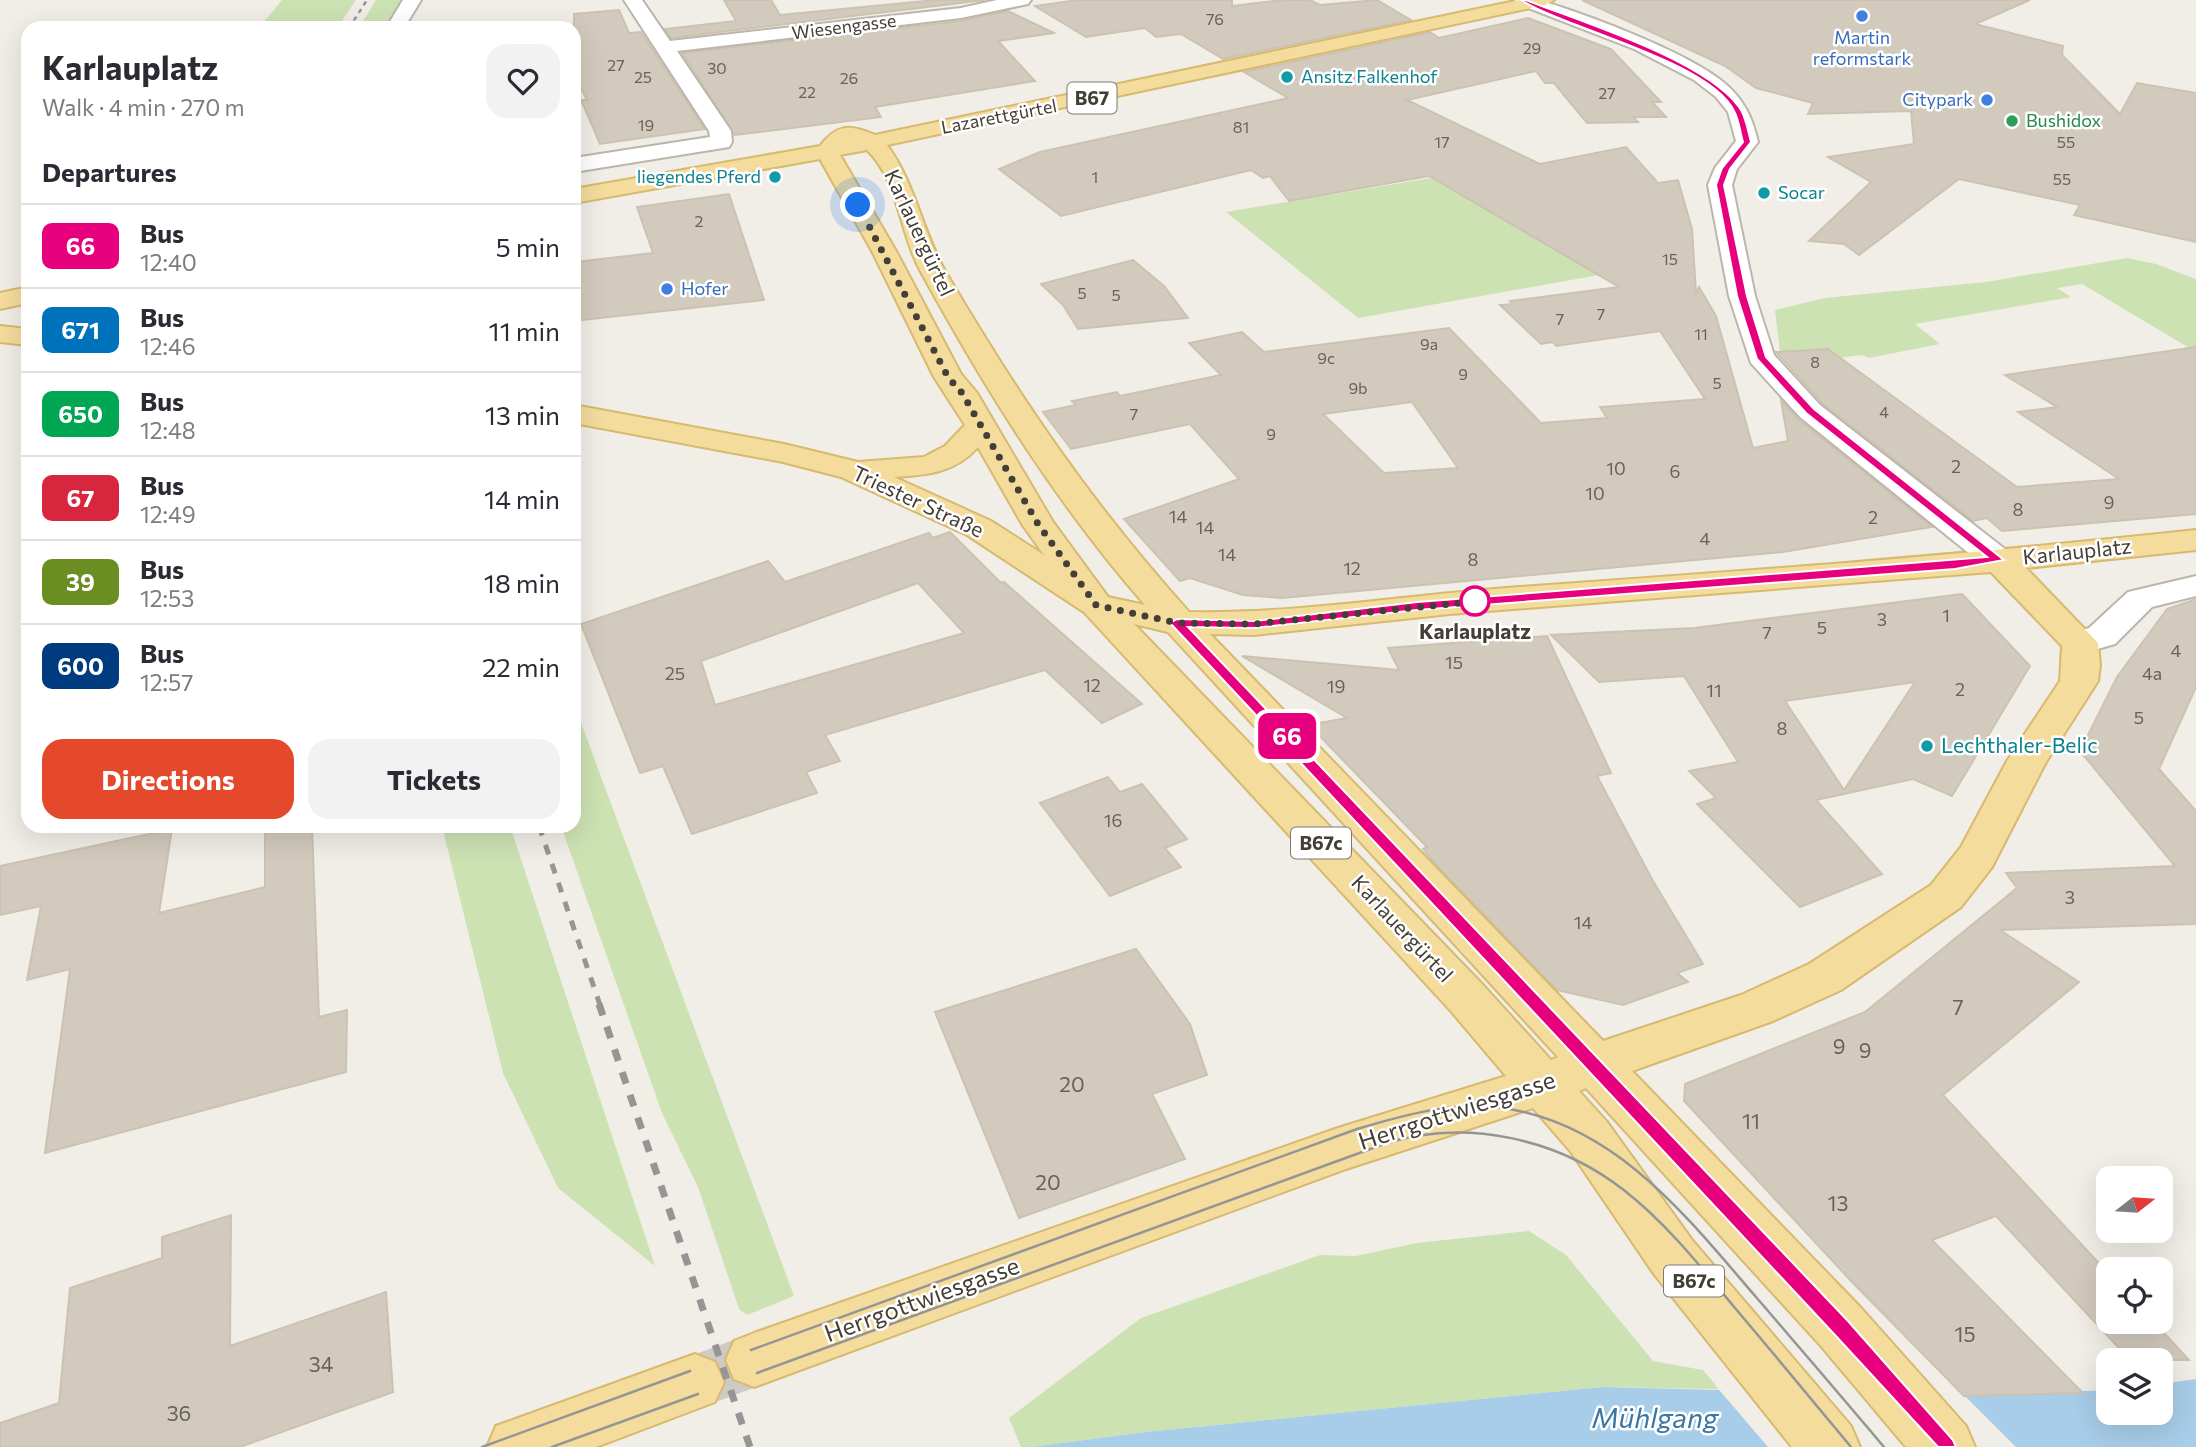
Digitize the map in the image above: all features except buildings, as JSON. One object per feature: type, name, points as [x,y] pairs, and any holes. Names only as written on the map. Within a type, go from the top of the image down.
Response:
[{"type":"main road","name":"Lazarettgürtel","points":[[581,195],[833,143],[1492,0]]},
{"type":"main road","name":"Lazarettgürtel","points":[[581,181],[833,143],[872,142],[1533,1]]},
{"type":"main road","name":"Karlauergürtel","points":[[872,142],[911,211],[925,257],[1014,410],[1096,527],[1177,623],[1594,1064],[1879,1371],[1945,1447]]},
{"type":"main road","name":"Karlauergürtel","points":[[833,143],[948,377],[962,393],[979,427],[1046,537],[1096,605],[1466,997],[1589,1137],[1673,1257],[1830,1447]]},
{"type":"main road","points":[[0,287],[21,283]]},
{"type":"main road","points":[[0,301],[21,296]]},
{"type":"main road","points":[[0,334],[21,336]]},
{"type":"main road","name":"Triester Straße","points":[[581,415],[784,453],[852,470],[979,527],[1096,605],[1177,623],[1254,624],[1417,606],[1942,567],[1998,560]]},
{"type":"main road","points":[[852,470],[930,466],[956,453],[979,427]]},
{"type":"main road","name":"Karlauplatz","points":[[1998,560],[2196,540]]},
{"type":"main road","name":"Karlauplatz","points":[[1998,560],[2081,643]]},
{"type":"main road","name":"Herrgottwiesgasse","points":[[754,1360],[1338,1150],[1542,1085],[1594,1064],[1757,1008],[1825,976],[1946,895],[1977,856],[2027,761],[2079,681],[2082,665],[2081,643]]},
{"type":"main road","points":[[517,1447],[695,1382]]},
{"type":"street","points":[[399,21],[412,0]]},
{"type":"street","points":[[581,164],[721,142],[720,131],[633,0]]},
{"type":"street","name":"Wiesengasse","points":[[665,47],[961,13],[1021,0]]},
{"type":"street","points":[[1533,1],[1684,66],[1725,94],[1738,110],[1747,142],[1726,168],[1720,185],[1742,296],[1761,357],[1810,411],[1998,560]]},
{"type":"street","points":[[2081,643],[2102,636],[2140,599],[2196,586]]},
{"type":"green space","points":[[282,0],[356,0],[342,21],[265,21]]},
{"type":"green space","points":[[376,0],[404,0],[390,21],[363,21]]},
{"type":"green space","points":[[1431,178],[1599,275],[1358,318],[1226,212]]},
{"type":"green space","points":[[2127,258],[2156,264],[2196,279],[2196,352],[2082,284],[2057,288],[2071,297],[1915,324],[1940,344],[1869,358],[1862,355],[1838,358],[1827,349],[1780,352],[1775,310],[1825,298],[1986,282]]},
{"type":"green space","points":[[581,723],[794,1296],[747,1315],[739,1309],[698,1187],[662,1113],[563,833],[581,833]]},
{"type":"green space","points":[[444,833],[512,833],[655,1266],[558,1188],[503,1073]]},
{"type":"green space","points":[[1529,1231],[1566,1255],[1653,1361],[1703,1370],[1719,1389],[1603,1387],[1146,1432],[1032,1447],[1021,1447],[1009,1418],[1141,1318],[1320,1255],[1356,1256],[1417,1243]]},
{"type":"water","name":"Mühlgang","points":[[2196,1379],[2196,1447],[1032,1447],[1146,1432],[1603,1387],[1964,1396],[2096,1391],[2096,1425],[2173,1425],[2173,1382]]},
{"type":"pier","points":[[1715,1385],[1961,1392],[2016,1447],[1768,1447]]},
{"type":"tunnel","points":[[695,1382],[754,1360]]},
{"type":"tram line","points":[[751,1350],[1357,1129],[1429,1111],[1484,1106],[1543,1117],[1581,1133],[1646,1178],[1703,1236],[1884,1447]]},
{"type":"tram line","points":[[757,1373],[1384,1144],[1415,1136],[1478,1133],[1541,1146],[1599,1173],[1625,1191],[1669,1232],[1696,1262],[1851,1447]]},
{"type":"tram line","points":[[482,1447],[690,1371]]},
{"type":"tram line","points":[[552,1447],[698,1394]]},
{"type":"railway","points":[[354,21],[367,0]]},
{"type":"railway","points":[[541,833],[600,1005]]},
{"type":"railway","points":[[599,1004],[750,1447]]},
{"type":"bus line","name":"66","points":[[1524,0],[1662,55],[1703,77],[1725,94],[1738,110],[1747,142],[1734,162],[1726,168],[1720,185],[1742,296],[1761,357],[1810,411],[1998,560],[1955,566],[1417,606],[1254,624],[1177,623],[1247,694],[1841,1327],[1945,1447]]},
{"type":"place","name":"Martin reformstark","points":[[1862,16]]},
{"type":"place","name":"Ansitz Falkenhof","points":[[1287,77]]},
{"type":"place","name":"Citypark","points":[[1987,100]]},
{"type":"place","name":"Bushidox","points":[[2012,121]]},
{"type":"place","name":"liegendes Pferd","points":[[775,177]]},
{"type":"place","name":"Socar","points":[[1764,193]]},
{"type":"place","name":"Hofer","points":[[667,289]]},
{"type":"place","name":"Karlauplatz","points":[[1475,601]]},
{"type":"place","name":"Lechthaler-Belic","points":[[1927,746]]},
{"type":"route","points":[[858,205],[948,377],[962,393],[979,427],[1046,537],[1096,605],[1177,623],[1254,624],[1479,601],[1475,601]]}]
